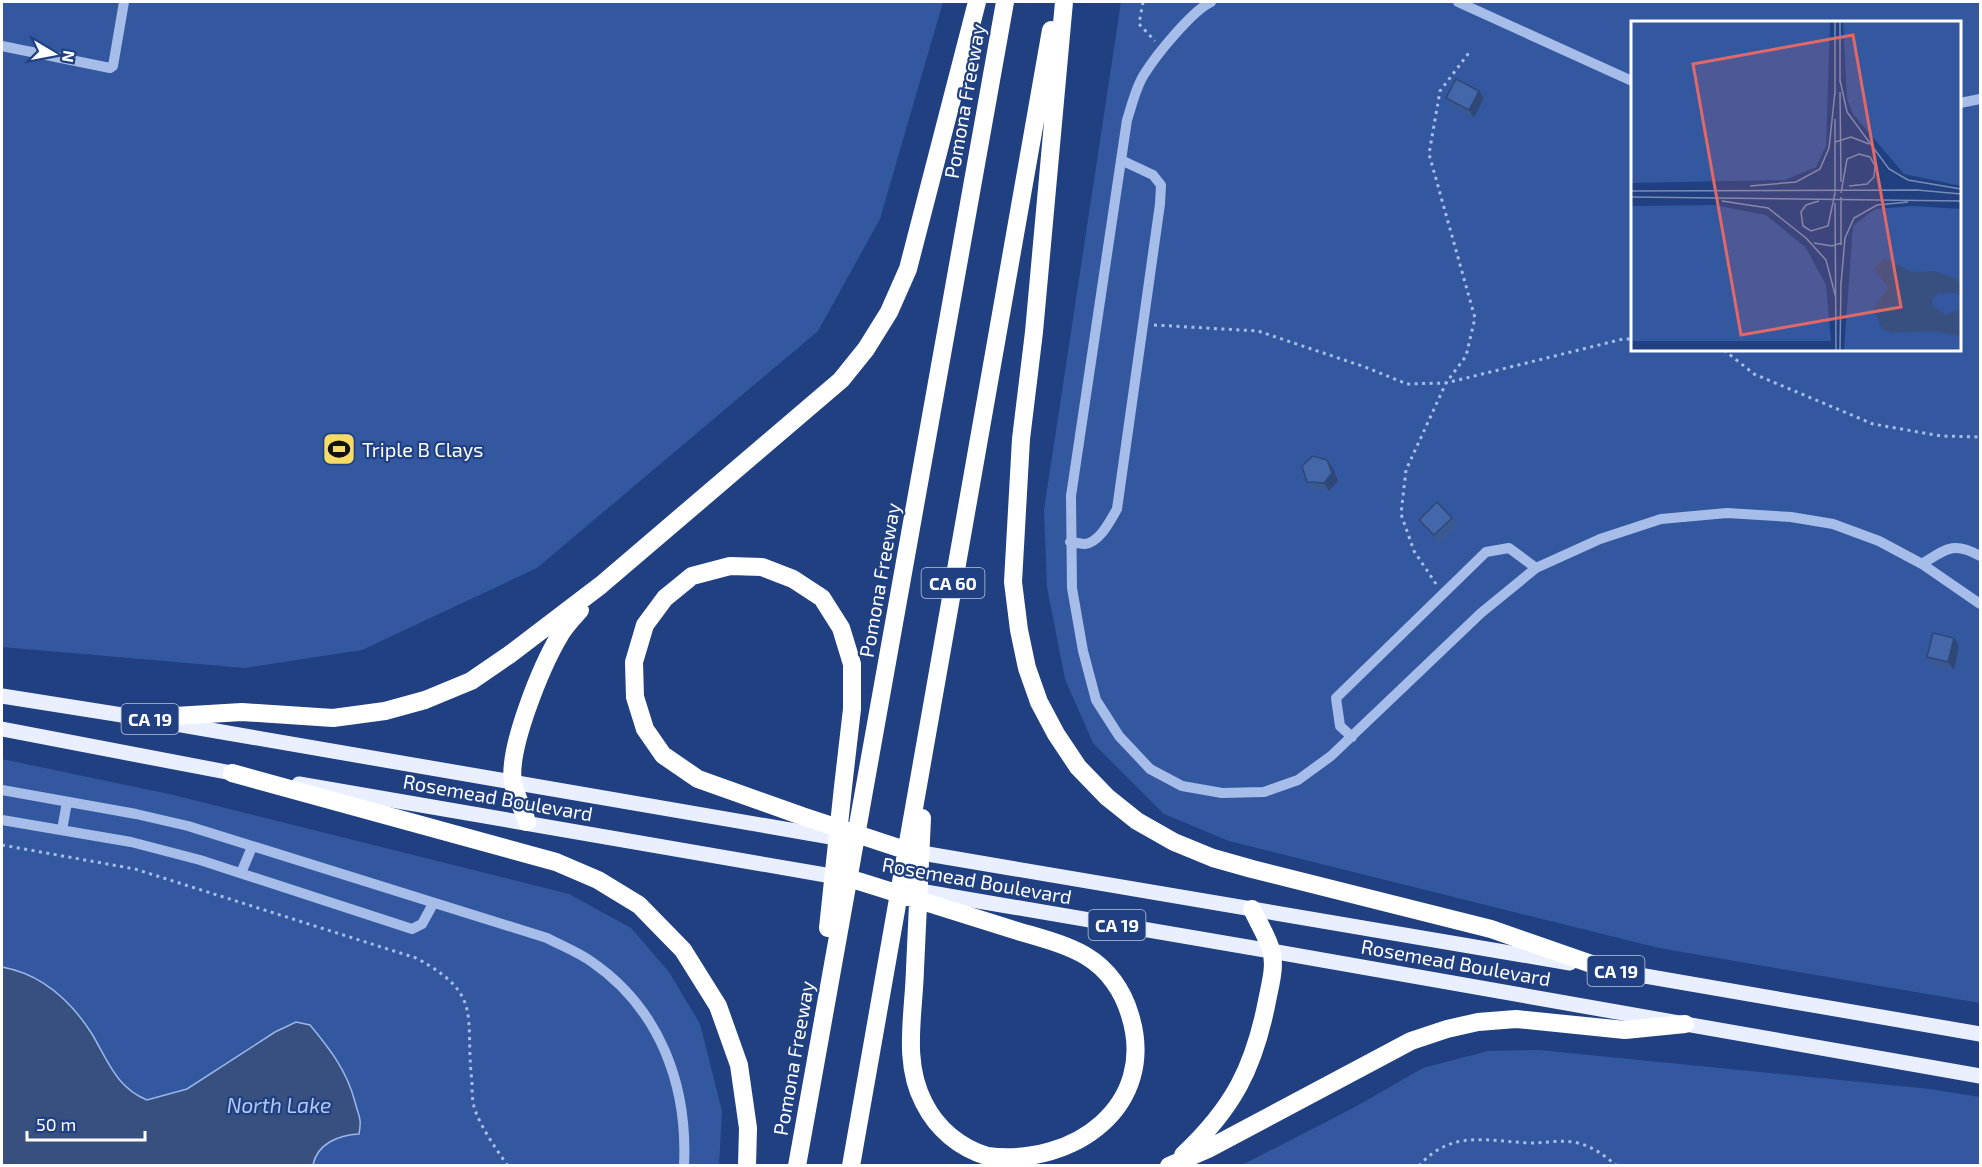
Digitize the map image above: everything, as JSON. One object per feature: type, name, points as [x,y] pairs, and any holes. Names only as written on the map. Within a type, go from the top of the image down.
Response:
[{"type":"highway","points":[[141,718],[242,712],[333,718],[385,711],[425,700],[471,681],[601,585],[841,380],[866,349],[889,312],[908,269],[977,2]]},
{"type":"highway","name":"Pomona Freeway","points":[[797,1166],[1005,2]]},
{"type":"highway","name":"CA 60","points":[[851,1166],[1056,2]]},
{"type":"highway","points":[[1064,2],[1022,439],[1013,582],[1027,668],[1039,702],[1056,734],[1078,767],[1107,797],[1137,821],[1174,843],[1213,858],[1252,869],[1491,929],[1603,968]]},
{"type":"highway","points":[[812,1081],[852,709],[852,664],[841,628],[822,598],[794,579],[762,567],[730,566],[692,576],[665,598],[645,625],[634,662],[635,697],[645,729],[663,755],[698,779],[800,823],[902,849]]},
{"type":"highway","points":[[527,822],[513,781],[515,754],[523,721],[540,671],[561,633],[601,585]]},
{"type":"highway","points":[[858,881],[963,906],[1087,956],[1110,975],[1125,1000],[1135,1032],[1136,1062],[1129,1089],[1115,1115],[1096,1136],[1078,1148],[1056,1157],[1030,1163],[1004,1161],[975,1152],[954,1140],[938,1124],[924,1104],[914,1081],[910,1028],[915,975],[925,746]]},
{"type":"highway","points":[[232,773],[556,862],[598,880],[639,905],[683,950],[718,1006],[739,1065],[748,1128],[747,1166]]},
{"type":"highway","points":[[1173,1163],[1202,1137],[1226,1110],[1254,1056],[1273,971],[1271,951],[1252,909]]},
{"type":"highway","points":[[1173,1163],[1208,1149],[1412,1041],[1446,1029],[1478,1022],[1516,1019],[1625,1030],[1684,1024]]},
{"type":"main road","name":"Rosemead Boulevard","points":[[2,696],[513,781],[800,823]]},
{"type":"main road","name":"Rosemead Boulevard","points":[[2,729],[232,773],[527,822],[640,844],[858,881]]},
{"type":"main road","name":"Rosemead Boulevard","points":[[902,849],[1980,1034]]},
{"type":"main road","name":"Rosemead Boulevard","points":[[963,906],[1271,951],[1980,1076]]},
{"type":"lane","points":[[2,46],[110,68],[113,66],[124,2]]},
{"type":"lane","points":[[1211,2],[1201,7],[1144,74],[1127,120],[1071,496],[1072,588],[1083,651],[1096,700],[1119,736],[1150,769],[1182,786],[1222,793],[1264,792],[1298,780],[1331,756],[1481,613],[1536,568],[1600,539],[1661,519],[1726,513],[1791,517],[1833,524],[1879,541],[1922,564],[1980,604]]},
{"type":"lane","points":[[1458,2],[1631,81]]},
{"type":"lane","points":[[1961,103],[1980,99]]},
{"type":"lane","points":[[1070,542],[1086,544],[1095,539],[1108,525],[1117,509],[1160,204],[1161,185],[1153,175],[1121,160]]},
{"type":"lane","points":[[1922,564],[1946,548],[1960,547],[1980,556]]},
{"type":"lane","points":[[1352,737],[1340,726],[1336,698],[1486,552],[1509,548],[1536,568]]},
{"type":"lane","points":[[2,790],[136,814],[188,826],[547,938],[591,961],[628,992],[652,1025],[669,1058],[681,1102],[685,1143],[684,1166]]},
{"type":"lane","points":[[62,830],[67,802]]},
{"type":"lane","points":[[2,820],[131,842],[200,860],[412,929],[422,924],[433,904]]},
{"type":"lane","points":[[241,873],[252,847]]},
{"type":"path","points":[[1143,2],[1139,24],[1163,50]]},
{"type":"path","points":[[1443,594],[1414,551],[1401,514],[1406,470],[1446,383],[1466,356],[1475,318],[1429,154],[1440,91],[1471,50]]},
{"type":"path","points":[[1143,324],[1258,332],[1365,367],[1407,384],[1446,383],[1623,339],[1631,339]]},
{"type":"path","points":[[1725,351],[1754,374],[1873,424],[1941,436],[1980,437]]},
{"type":"path","points":[[2,845],[135,869],[416,958],[440,970],[460,990],[469,1013],[469,1060],[475,1109],[494,1146],[508,1166]]},
{"type":"path","points":[[1419,1166],[1437,1150],[1452,1142],[1472,1139],[1534,1143],[1575,1142],[1595,1148],[1617,1166]]},
{"type":"shaded area","name":"Triple B Clays","points":[[2,2],[943,2],[880,219],[818,331],[537,568],[362,650],[245,668],[2,647]]},
{"type":"shaded area","points":[[1121,2],[1980,2],[1980,1003],[1659,948],[1229,841],[1164,814],[1093,743],[1065,679],[1047,587],[1044,510]]},
{"type":"shaded area","points":[[2,759],[169,794],[569,894],[631,928],[669,972],[700,1024],[722,1111],[719,1165],[2,1166]]},
{"type":"shaded area","points":[[1539,1050],[1930,1089],[1980,1097],[1980,1165],[1242,1165],[1355,1107],[1423,1068],[1488,1051]]},
{"type":"water","name":"North Lake","points":[[2,967],[30,976],[65,1000],[84,1022],[120,1081],[136,1095],[147,1100],[187,1089],[275,1032],[296,1022],[310,1025],[343,1070],[360,1118],[359,1134],[344,1136],[324,1146],[319,1151],[313,1165],[2,1165]]},
{"type":"building","points":[[1456,79],[1479,91],[1469,110],[1446,98]]},
{"type":"building","points":[[1313,456],[1327,460],[1332,473],[1324,483],[1307,482],[1302,466]]},
{"type":"building","points":[[1437,502],[1452,518],[1434,535],[1419,520]]},
{"type":"building","points":[[1933,633],[1954,638],[1948,662],[1927,657]]},
{"type":"place","name":"Triple B Clays","points":[[339,449]]}]
